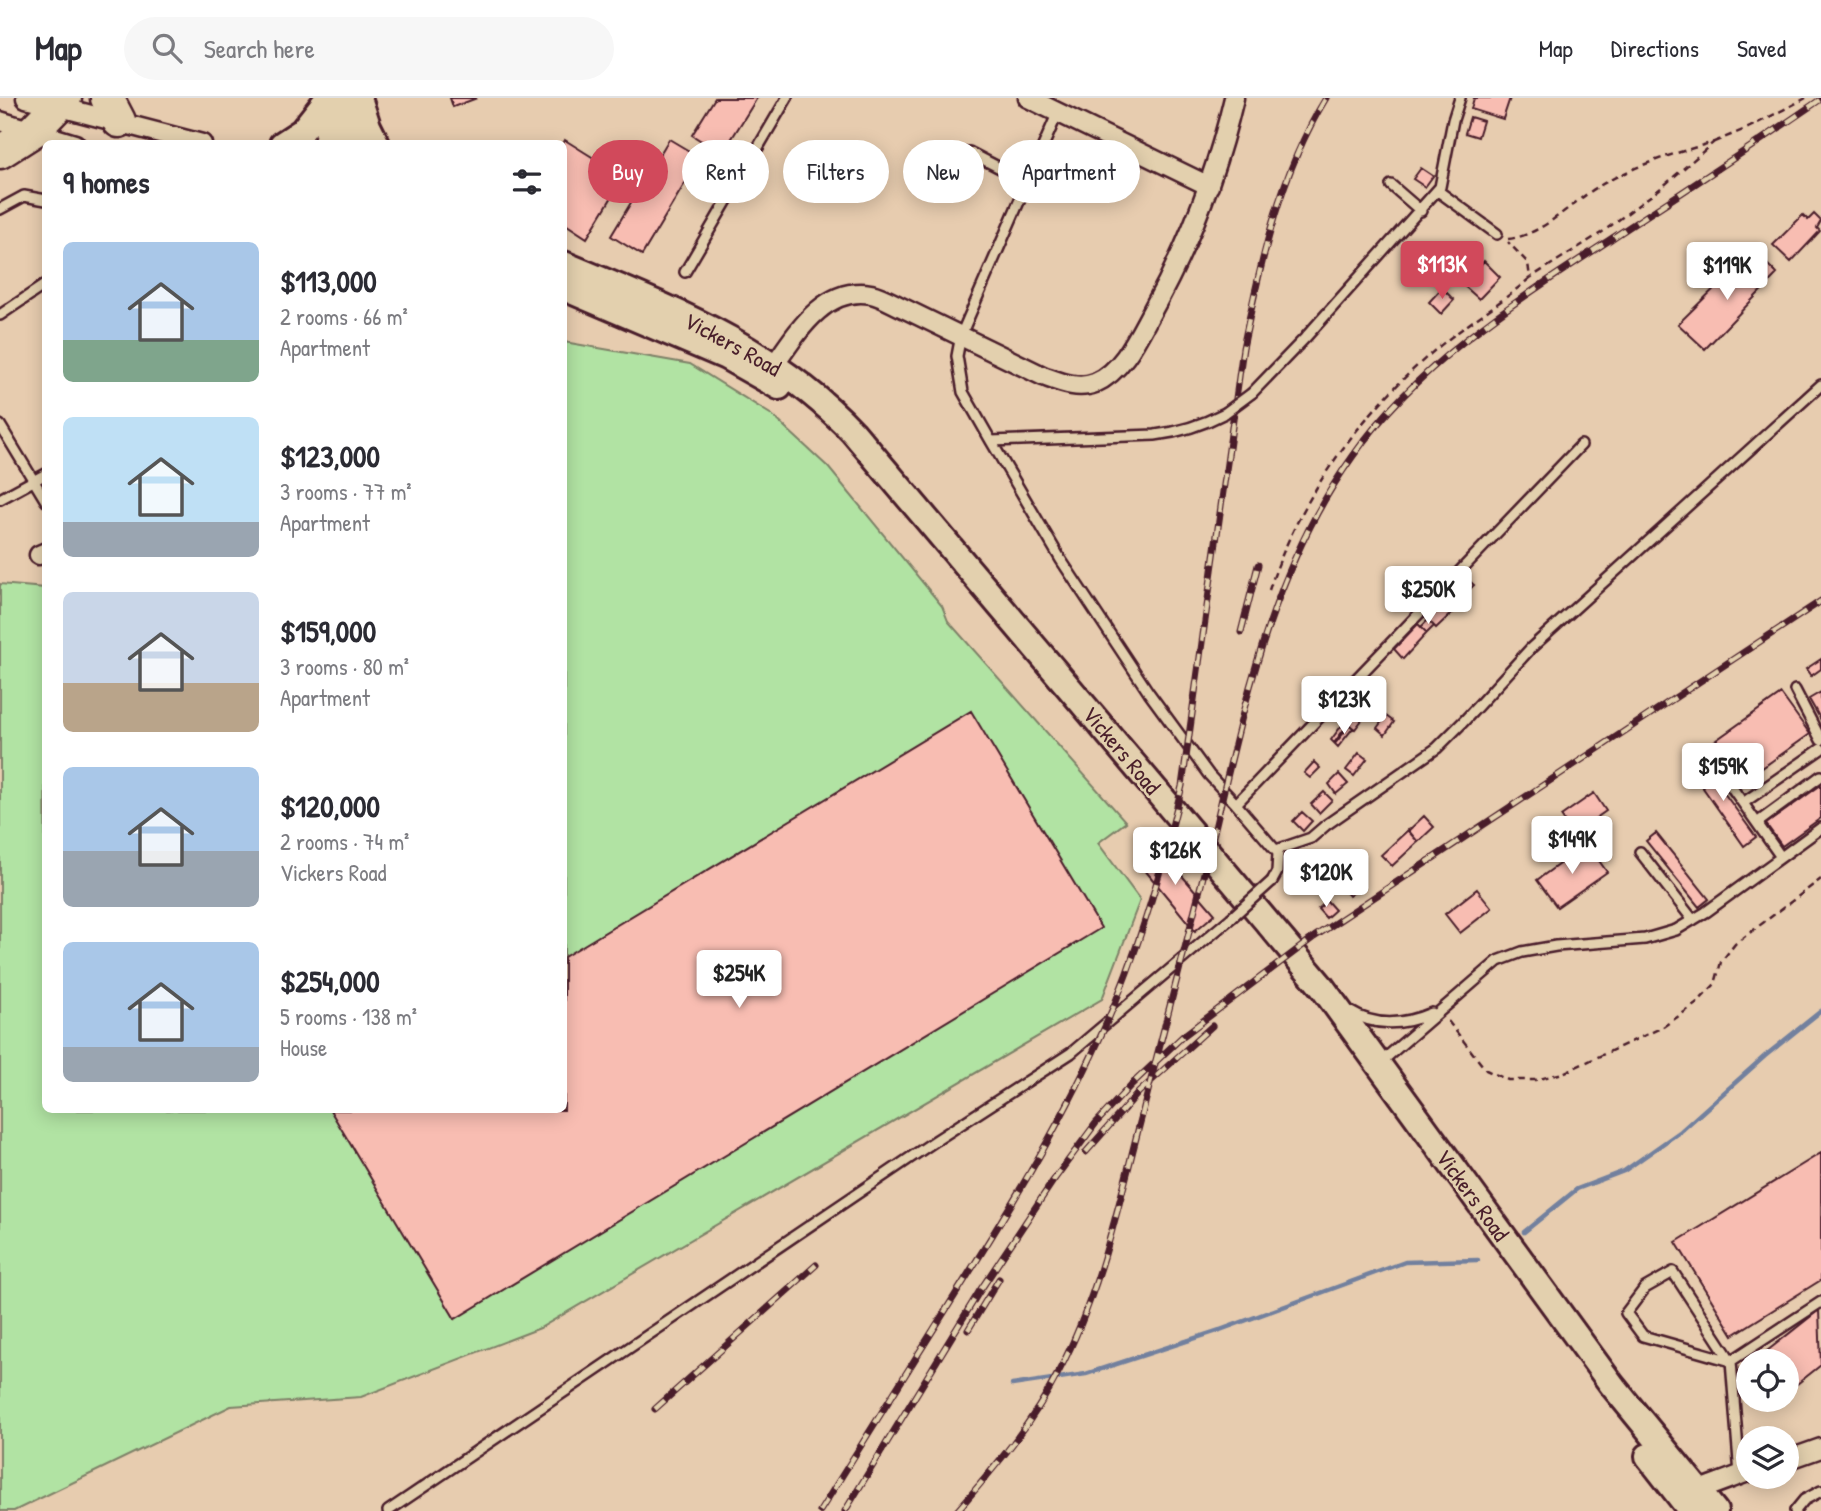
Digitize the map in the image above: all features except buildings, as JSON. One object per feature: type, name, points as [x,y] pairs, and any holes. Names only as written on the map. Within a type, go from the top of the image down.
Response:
[{"type":"highway","points":[[0,152],[33,131],[61,102]]},
{"type":"main road","points":[[288,140],[302,131],[328,98]]},
{"type":"main road","points":[[327,140],[335,98]]},
{"type":"main road","points":[[349,140],[358,98]]},
{"type":"main road","points":[[358,98],[375,140]]},
{"type":"main road","name":"Vickers Road","points":[[567,265],[699,322],[831,409],[891,476],[1264,916],[1332,1000],[1377,1069],[1612,1385],[1690,1501],[1715,1511]]},
{"type":"main road","name":"Vickers Road","points":[[567,289],[713,351],[770,371],[874,479],[1298,984],[1377,1069]]},
{"type":"street","points":[[26,98],[113,109],[192,140]]},
{"type":"street","points":[[1028,98],[1209,186]]},
{"type":"street","points":[[770,371],[813,315],[845,295],[872,295],[1043,376],[1066,384],[1083,386],[1097,382],[1112,371],[1133,345],[1187,243],[1209,186],[1234,98]]},
{"type":"street","points":[[0,121],[62,140]]},
{"type":"street","points":[[1799,1456],[1821,1448]]},
{"type":"street","points":[[1690,1501],[1736,1477]]},
{"type":"lane","points":[[685,272],[787,98]]},
{"type":"lane","points":[[991,441],[1155,435],[1192,428],[1224,413],[1252,393],[1438,191],[1453,120],[1461,98]]},
{"type":"lane","points":[[1046,140],[1058,112]]},
{"type":"lane","points":[[1391,185],[1420,211]]},
{"type":"lane","points":[[1438,191],[1496,234]]},
{"type":"lane","points":[[0,209],[23,196],[42,199]]},
{"type":"lane","points":[[388,1511],[935,1141],[1071,1053],[1272,881],[1279,860],[1276,850],[1209,775],[1141,682],[1061,560],[963,393],[957,356],[961,335],[1018,203]]},
{"type":"lane","points":[[0,315],[42,287]]},
{"type":"lane","points":[[1276,850],[1311,838],[1437,748],[1531,648],[1821,385]]},
{"type":"lane","points":[[0,425],[42,495]]},
{"type":"lane","points":[[1236,804],[1581,445]]},
{"type":"lane","points":[[0,499],[42,476]]},
{"type":"lane","points":[[1795,690],[1821,740]]},
{"type":"lane","points":[[1743,803],[1821,749]]},
{"type":"lane","points":[[1706,751],[1781,857]]},
{"type":"lane","points":[[1757,823],[1821,776]]},
{"type":"lane","points":[[1377,1069],[1498,961],[1521,952],[1556,946],[1645,939],[1676,930],[1821,828]]},
{"type":"lane","points":[[1640,852],[1693,920]]},
{"type":"lane","points":[[1332,1000],[1354,1014],[1394,1025],[1414,1021],[1440,1010]]},
{"type":"lane","points":[[1739,1426],[1731,1361],[1673,1272],[1645,1287],[1626,1313],[1643,1336],[1731,1361],[1821,1302]]},
{"type":"lane","points":[[1794,1511],[1804,1500],[1821,1492]]},
{"type":"path","points":[[1530,278],[1528,263],[1505,240],[1522,238],[1600,186],[1635,168],[1714,142],[1806,98]]},
{"type":"path","points":[[1269,590],[1293,526],[1320,480],[1360,426],[1397,386],[1429,355],[1530,278],[1601,233],[1661,188],[1714,142]]},
{"type":"path","points":[[1440,1010],[1486,1070],[1508,1080],[1535,1080],[1563,1073],[1663,1027],[1696,1004],[1716,984],[1721,962],[1735,944],[1821,879]]},
{"type":"green space","points":[[567,343],[690,364],[772,415],[828,467],[942,606],[948,621],[1126,822],[1098,843],[1140,900],[1102,999],[540,1328],[361,1397],[231,1406],[14,1511],[0,1511],[0,584],[42,588],[42,1113],[567,1113]]},
{"type":"waterway","points":[[1524,1232],[1577,1189],[1624,1171],[1681,1131],[1765,1056],[1821,1011]]},
{"type":"waterway","points":[[1012,1385],[1086,1374],[1220,1330],[1405,1262],[1478,1260]]},
{"type":"railway","points":[[820,1511],[1048,1141],[1098,1042],[1136,948],[1182,786],[1243,348],[1257,283],[1284,188],[1296,157],[1326,98]]},
{"type":"railway","points":[[957,1511],[1025,1427],[1049,1390],[1074,1341],[1098,1278],[1117,1213],[1251,682],[1282,588],[1325,499],[1379,422],[1439,362],[1471,336],[1540,286],[1821,99]]},
{"type":"railway","points":[[1241,632],[1258,565]]},
{"type":"railway","points":[[845,1511],[979,1292],[1053,1181],[1096,1123],[1131,1085],[1183,1036],[1314,937],[1821,601]]},
{"type":"railway","points":[[1086,1152],[1139,1092],[1212,1026]]},
{"type":"railway","points":[[655,1409],[816,1265]]},
{"type":"railway","points":[[968,1330],[999,1279]]}]
